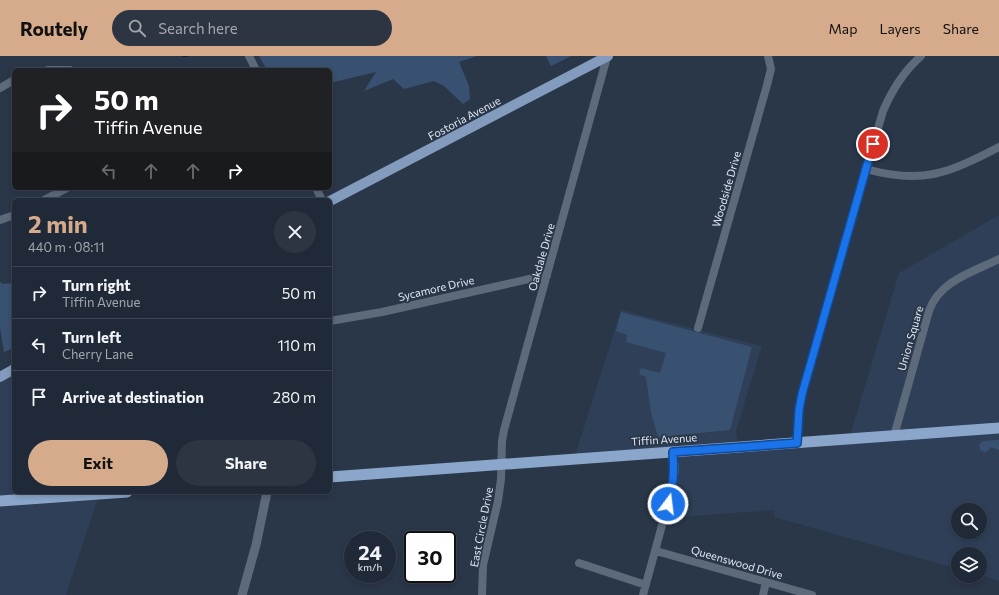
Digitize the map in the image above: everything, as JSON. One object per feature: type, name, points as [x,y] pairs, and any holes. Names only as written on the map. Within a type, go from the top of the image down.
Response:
[{"type":"highway","name":"Tiffin Avenue","points":[[332,477],[999,428]]},
{"type":"highway","points":[[0,501],[99,494]]},
{"type":"main road","name":"Fostoria Avenue","points":[[332,200],[608,56]]},
{"type":"main road","points":[[0,377],[12,370]]},
{"type":"street","points":[[248,56],[255,68]]},
{"type":"street","name":"Oakdale Drive","points":[[502,464],[502,441],[504,430],[608,56]]},
{"type":"street","name":"Woodside Drive","points":[[698,328],[768,85],[771,69],[768,56]]},
{"type":"street","points":[[797,443],[799,410],[802,394],[883,111],[889,96],[900,78],[921,56]]},
{"type":"street","points":[[0,88],[12,81]]},
{"type":"street","points":[[866,169],[884,175],[922,177],[953,169],[999,147]]},
{"type":"street","points":[[48,198],[62,190]]},
{"type":"street","points":[[0,220],[12,216]]},
{"type":"street","name":"Union Square","points":[[894,436],[929,311],[934,299],[948,285],[999,259]]},
{"type":"street","name":"Sycamore Drive","points":[[332,321],[382,312],[547,275]]},
{"type":"street","points":[[643,595],[673,485],[673,452]]},
{"type":"street","name":"East Circle Drive","points":[[482,595],[483,565],[498,501],[502,464]]},
{"type":"street","points":[[242,595],[256,545],[267,494]]},
{"type":"street","name":"Queenswood Drive","points":[[656,551],[812,595]]},
{"type":"street","points":[[579,563],[646,585]]},
{"type":"street","points":[[763,595],[766,582]]},
{"type":"shaded area","points":[[259,56],[477,56],[459,62],[469,86],[470,99],[463,104],[444,86],[434,81],[404,89],[393,79],[364,91],[376,72],[332,83],[332,68],[266,68]]},
{"type":"shaded area","points":[[546,56],[571,56],[551,66]]},
{"type":"shaded area","points":[[999,215],[999,581],[987,577],[987,547],[951,547],[951,567],[774,517],[775,510],[664,518],[673,485],[673,452],[574,459],[621,310],[762,346],[736,431],[739,447],[849,439],[899,273]]},
{"type":"shaded area","points":[[0,282],[3,284],[12,283],[12,349],[4,352],[0,328]]},
{"type":"shaded area","points":[[621,312],[752,347],[730,430],[658,437],[651,413],[646,377],[639,374],[641,368],[660,373],[666,353],[626,342],[627,335],[616,331]]},
{"type":"shaded area","points":[[12,371],[12,494],[99,494],[66,595],[0,595],[0,378]]},
{"type":"shaded area","points":[[999,440],[999,450],[990,447],[988,451],[984,452],[980,450],[979,445],[983,441]]},
{"type":"route","points":[[668,504],[673,485],[673,452],[797,443],[799,410],[802,394],[873,144]]}]
